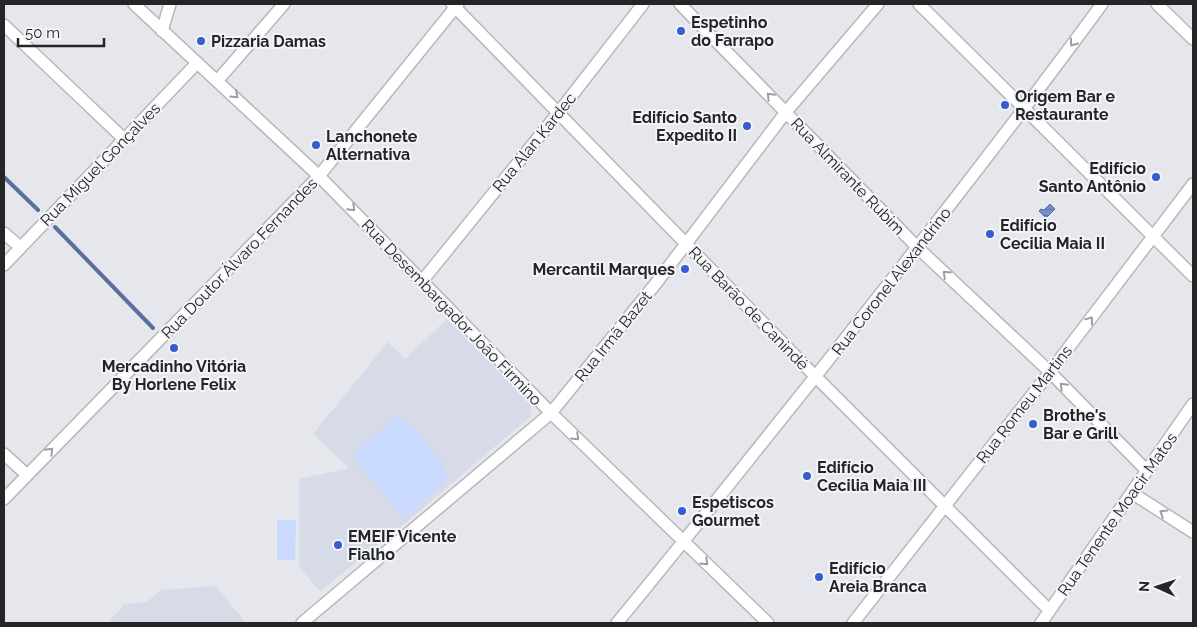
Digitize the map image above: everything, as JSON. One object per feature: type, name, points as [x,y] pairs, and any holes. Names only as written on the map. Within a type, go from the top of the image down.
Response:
[{"type":"street","name":"Rua Desembargador João Firmino","points":[[134,4],[218,80],[319,176],[423,280],[551,413],[768,623]]},
{"type":"street","points":[[162,31],[170,4]]},
{"type":"street","points":[[218,80],[284,4]]},
{"type":"street","name":"Rua Alan Kardec","points":[[423,280],[559,112],[643,4]]},
{"type":"street","name":"Rua Almirante Rubim","points":[[680,4],[918,248],[1050,372],[1147,471]]},
{"type":"street","name":"Rua Irmã Bazet","points":[[302,623],[551,413],[686,243],[786,112],[878,4]]},
{"type":"street","points":[[919,4],[1154,235],[1193,276]]},
{"type":"street","name":"Rua Coronel Alexandrino","points":[[617,623],[684,542],[918,248],[1025,109],[1102,4]]},
{"type":"street","points":[[1157,4],[1193,39]]},
{"type":"street","name":"Rua Barão de Canindé","points":[[455,5],[815,376],[1049,610]]},
{"type":"street","name":"Rua Doutor Álvaro Fernandes","points":[[4,499],[319,176],[455,5]]},
{"type":"street","points":[[4,25],[124,139]]},
{"type":"street","name":"Rua Miguel Gonçalves","points":[[4,265],[197,63]]},
{"type":"street","name":"Rua Romeu Martins","points":[[853,623],[1050,372],[1193,184]]},
{"type":"street","points":[[4,233],[20,247]]},
{"type":"street","name":"Rua Tenente Moacir Matos","points":[[1041,623],[1193,404]]},
{"type":"street","points":[[4,454],[26,475]]},
{"type":"street","points":[[1132,493],[1193,532]]},
{"type":"shaded area","points":[[447,319],[531,404],[531,416],[404,524],[320,591],[299,567],[299,479],[349,468],[313,434],[388,342],[405,359]]},
{"type":"shaded area","points":[[397,415],[404,423],[406,421],[415,430],[445,467],[442,469],[449,477],[404,518],[352,456]]},
{"type":"shaded area","points":[[277,520],[296,520],[295,560],[277,560]]},
{"type":"shaded area","points":[[216,586],[246,623],[112,623],[110,621],[124,604],[147,602],[160,590]]},
{"type":"water","points":[[1050,204],[1055,209],[1046,218],[1039,211],[1041,209],[1044,210]]},
{"type":"waterway","points":[[4,177],[38,210]]},
{"type":"waterway","points":[[55,227],[153,328]]},
{"type":"place","name":"Espetinho do Farrapo","points":[[681,31]]},
{"type":"place","name":"Pizzaria Damas","points":[[201,41]]},
{"type":"place","name":"Origem Bar e Restaurante","points":[[1005,105]]},
{"type":"place","name":"Edifício Santo Expedito II","points":[[747,126]]},
{"type":"place","name":"Lanchonete Alternativa","points":[[316,145]]},
{"type":"place","name":"Edifício Santo Antônio","points":[[1156,177]]},
{"type":"place","name":"Edifício Cecilia Maia II","points":[[990,234]]},
{"type":"place","name":"Mercantil Marques","points":[[685,269]]},
{"type":"place","name":"Mercadinho Vitória By Horlene Felix","points":[[174,348]]},
{"type":"place","name":"Brothe's Bar e Grill","points":[[1033,424]]},
{"type":"place","name":"Edifício Cecilia Maia III","points":[[807,476]]},
{"type":"place","name":"Espetiscos Gourmet","points":[[682,511]]},
{"type":"place","name":"EMEIF Vicente Fialho","points":[[338,545]]},
{"type":"place","name":"Edifício Areia Branca","points":[[819,577]]}]
